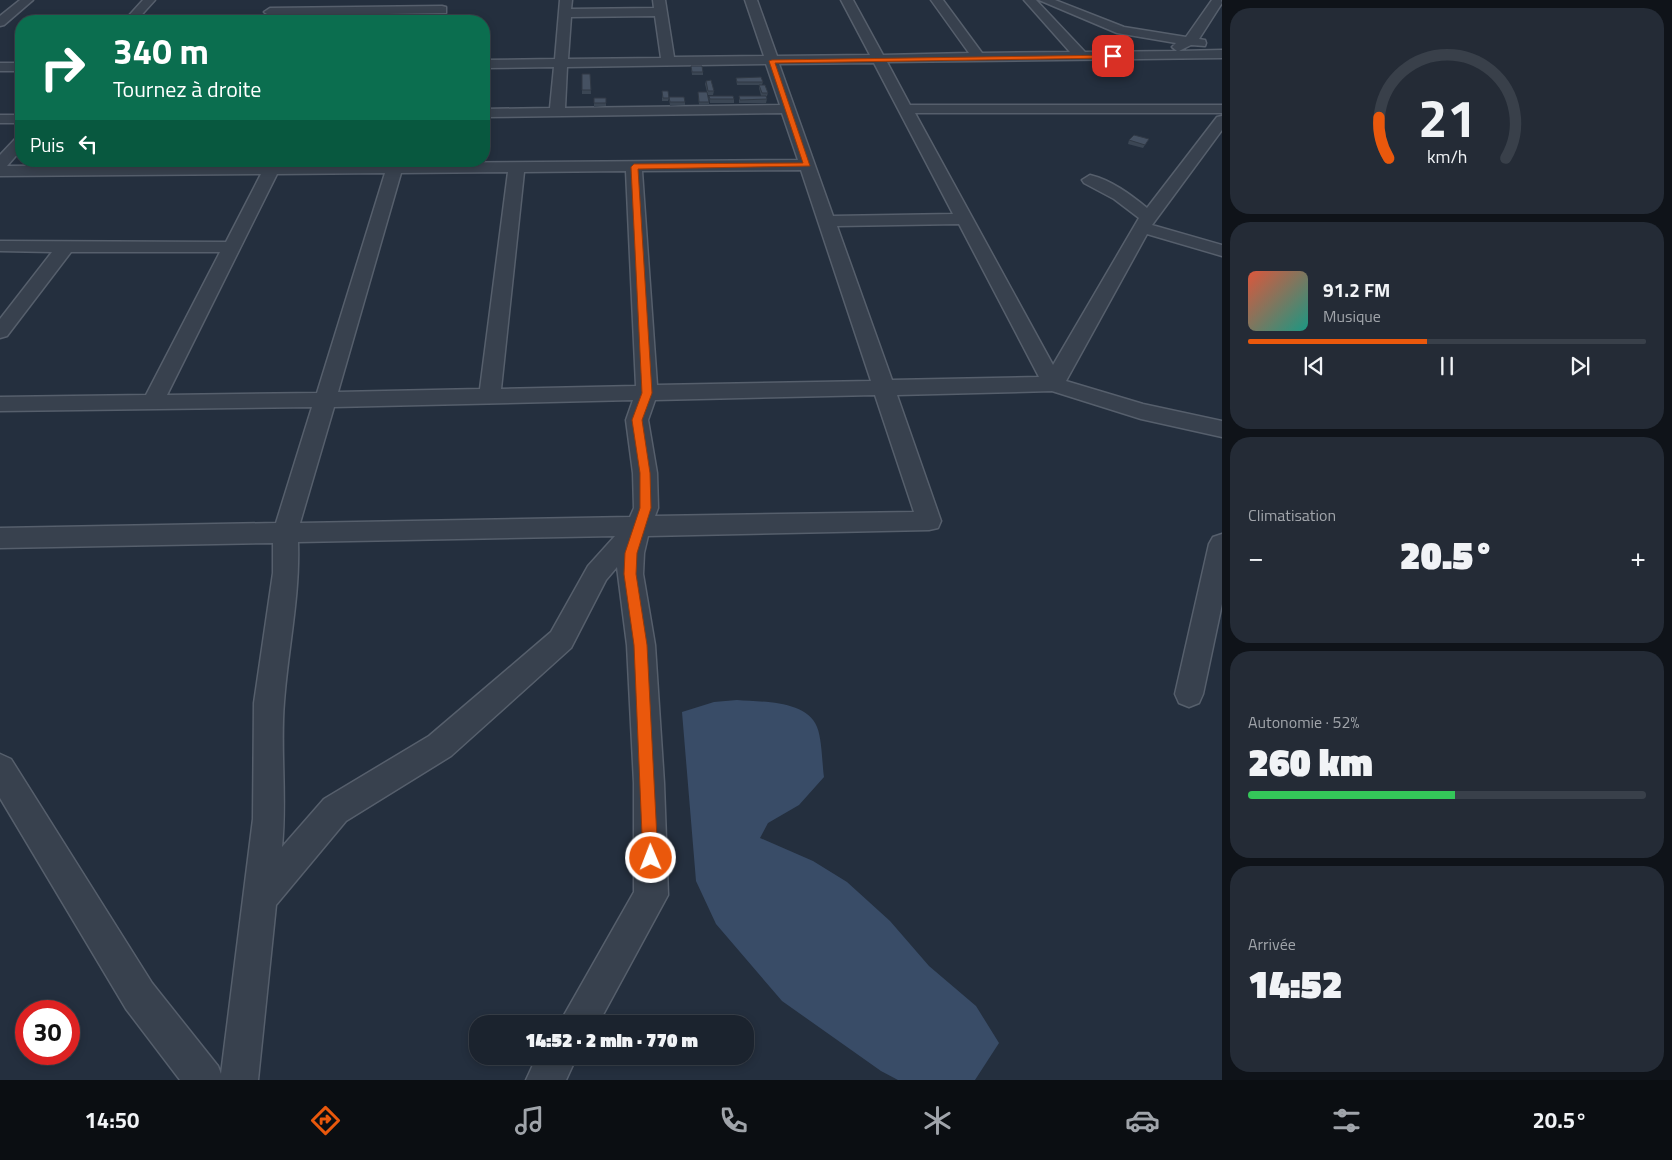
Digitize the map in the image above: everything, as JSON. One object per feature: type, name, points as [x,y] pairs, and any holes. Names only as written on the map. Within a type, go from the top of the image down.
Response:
[{"type":"street","points":[[3,17],[26,0]]},
{"type":"street","points":[[136,15],[150,0]]},
{"type":"street","points":[[268,15],[278,0]]},
{"type":"street","points":[[0,538],[929,522],[751,0]]},
{"type":"street","points":[[847,0],[1053,384]]},
{"type":"street","points":[[937,0],[979,59]]},
{"type":"street","points":[[1030,0],[1082,57]]},
{"type":"street","points":[[1045,0],[1121,30],[1222,46]]},
{"type":"street","points":[[1200,1],[1220,2]]},
{"type":"street","points":[[1144,56],[1172,49],[1190,41],[1202,28],[1208,11],[1220,2]]},
{"type":"street","points":[[557,112],[566,7],[660,6],[668,63]]},
{"type":"street","points":[[317,15],[442,10]]},
{"type":"street","points":[[490,64],[979,59],[1222,54]]},
{"type":"street","points":[[0,67],[15,67]]},
{"type":"street","points":[[490,113],[788,109]]},
{"type":"street","points":[[905,109],[1222,109]]},
{"type":"street","points":[[0,119],[15,119]]},
{"type":"street","points":[[1053,384],[1145,222],[1222,120]]},
{"type":"street","points":[[0,164],[15,147]]},
{"type":"street","points":[[476,167],[807,165]]},
{"type":"street","points":[[0,171],[271,170],[346,167]]},
{"type":"street","points":[[239,1080],[269,819],[269,703],[286,573],[285,533],[395,167]]},
{"type":"street","points":[[582,1015],[652,895],[649,783],[641,645],[630,574],[631,553],[638,527],[646,508],[637,420],[647,393],[634,167]]},
{"type":"street","points":[[490,396],[516,168]]},
{"type":"street","points":[[153,402],[271,170]]},
{"type":"street","points":[[1090,180],[1120,195],[1145,222],[1222,251]]},
{"type":"street","points":[[826,221],[964,218]]},
{"type":"street","points":[[0,246],[232,247]]},
{"type":"street","points":[[0,332],[66,246]]},
{"type":"street","points":[[0,404],[325,400],[1053,384],[1141,410],[1222,429]]},
{"type":"street","points":[[259,899],[335,810],[440,746],[561,640],[597,573],[638,527]]},
{"type":"street","points":[[1189,694],[1222,544]]},
{"type":"street","points":[[0,769],[139,996],[204,1080]]},
{"type":"street","points":[[545,1080],[553,1065]]},
{"type":"water","points":[[737,700],[782,704],[794,707],[812,718],[820,738],[824,777],[799,805],[768,823],[760,838],[813,861],[847,882],[890,921],[929,966],[976,1006],[999,1043],[975,1080],[898,1080],[881,1071],[782,1001],[716,924],[696,881],[682,712],[714,702]]},
{"type":"building","points":[[691,66],[702,66],[703,72],[692,72]]},
{"type":"building","points":[[582,74],[590,74],[591,90],[582,90]]},
{"type":"building","points":[[761,77],[763,82],[737,82],[736,78]]},
{"type":"building","points":[[711,80],[714,91],[708,91],[706,81]]},
{"type":"building","points":[[759,85],[765,85],[768,93],[762,93]]},
{"type":"building","points":[[662,91],[668,91],[669,98],[663,98]]},
{"type":"building","points":[[698,92],[707,92],[709,102],[699,102]]},
{"type":"building","points":[[709,96],[733,96],[734,99],[710,99]]},
{"type":"building","points":[[739,96],[766,96],[767,99],[740,100]]},
{"type":"building","points":[[669,97],[684,97],[685,102],[670,102]]},
{"type":"building","points":[[594,98],[606,98],[606,103],[594,103]]},
{"type":"building","points":[[1134,135],[1149,139],[1145,145],[1129,140]]},
{"type":"route","points":[[651,858],[649,783],[641,645],[630,574],[631,553],[638,527],[646,508],[645,473],[637,420],[647,393],[634,167],[807,165],[772,61],[1013,59],[1113,56]]}]
